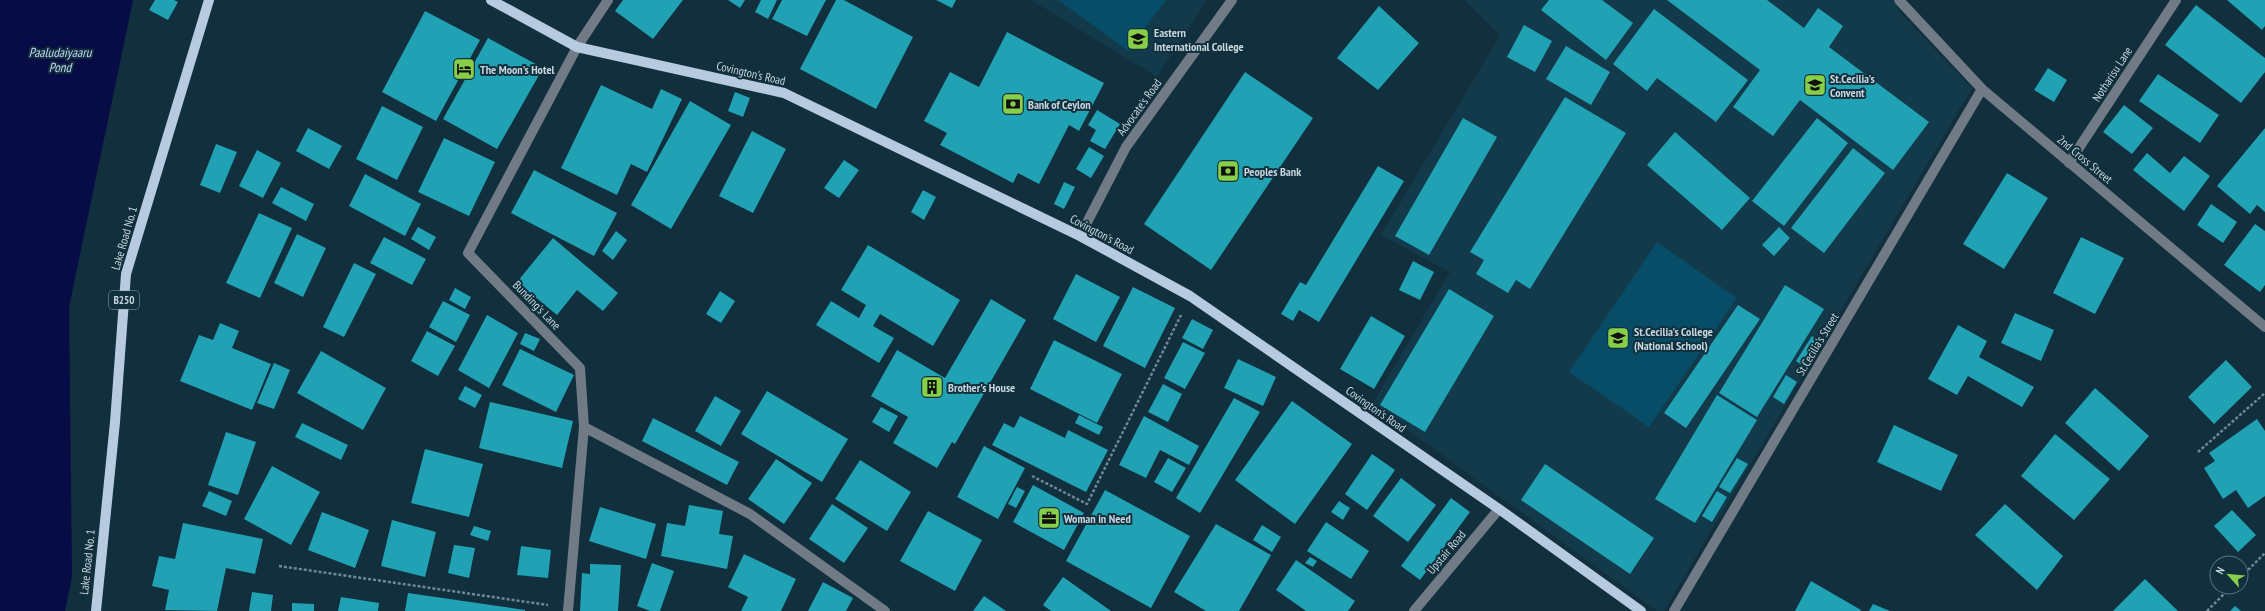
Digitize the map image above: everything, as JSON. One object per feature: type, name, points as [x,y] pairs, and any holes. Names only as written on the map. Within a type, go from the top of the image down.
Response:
[{"type":"main road","name":"Lake Road No. 1","points":[[96,611],[115,422],[126,274],[209,0]]},
{"type":"main road","name":"Covington's Road","points":[[492,0],[577,47],[784,93],[1080,236],[1190,296],[1499,509],[1641,611]]},
{"type":"street","points":[[577,47],[608,0]]},
{"type":"street","name":"Advocate's Road","points":[[1080,236],[1126,147],[1232,0]]},
{"type":"street","name":"2nd Cross Street","points":[[1899,0],[1982,89],[2265,327]]},
{"type":"street","name":"Notharisu Lane","points":[[2069,163],[2176,0]]},
{"type":"street","name":"Bunding's Lane","points":[[568,609],[584,427],[580,368],[468,253],[577,47]]},
{"type":"street","name":"St.Cecilia's Street","points":[[1674,611],[1982,89]]},
{"type":"street","points":[[584,427],[750,514],[884,611]]},
{"type":"street","name":"Upstair Road","points":[[1414,611],[1499,509]]},
{"type":"path","points":[[1032,476],[1087,504],[1190,296]]},
{"type":"path","points":[[2198,452],[2265,394]]},
{"type":"path","points":[[2249,569],[2265,554]]},
{"type":"path","points":[[279,566],[568,609]]},
{"type":"path","points":[[2207,610],[2223,595]]},
{"type":"shaded area","name":"Eastern International College","points":[[1031,0],[1207,0],[1157,77]]},
{"type":"shaded area","points":[[1058,0],[1166,0],[1128,51]]},
{"type":"shaded area","name":"St.Cecilia's College (National School)","points":[[1465,0],[1892,0],[1904,17],[1972,88],[1664,611],[1657,611],[1372,404],[1450,272],[1381,235],[1500,35]]},
{"type":"shaded area","points":[[1657,242],[1737,298],[1649,427],[1569,372]]},
{"type":"water","name":"Paaludaiyaaru Pond","points":[[0,0],[133,0],[69,307],[72,576],[65,611],[0,611]]},
{"type":"building","points":[[155,0],[174,0],[178,2],[168,20],[149,10]]},
{"type":"building","points":[[623,0],[683,0],[653,39],[615,11]]},
{"type":"building","points":[[728,0],[745,0],[740,8]]},
{"type":"building","points":[[761,0],[777,0],[768,19],[755,12]]},
{"type":"building","points":[[782,0],[826,0],[807,36],[772,19]]},
{"type":"building","points":[[836,0],[844,0],[913,37],[876,109],[800,69]]},
{"type":"building","points":[[936,0],[956,0],[952,8]]},
{"type":"building","points":[[1549,0],[1602,0],[1633,23],[1606,60],[1541,10]]},
{"type":"building","name":"St.Cecilia's Convent","points":[[1667,0],[1767,0],[1804,28],[1818,8],[1843,26],[1829,47],[1929,122],[1893,170],[1800,100],[1773,136],[1733,107],[1760,70]]},
{"type":"building","points":[[2227,0],[2265,0],[2265,26],[2262,30]]},
{"type":"building","points":[[2196,5],[2265,58],[2265,72],[2241,103],[2165,45]]},
{"type":"building","points":[[1379,6],[1419,43],[1378,90],[1337,58]]},
{"type":"building","points":[[1654,9],[1748,80],[1716,122],[1657,78],[1647,91],[1613,64]]},
{"type":"building","points":[[425,11],[480,40],[436,121],[382,92]]},
{"type":"building","points":[[1524,25],[1552,41],[1535,72],[1507,57]]},
{"type":"building","name":"Bank of Ceylon","points":[[1007,32],[1104,83],[1079,131],[1069,125],[1039,184],[1018,173],[1013,183],[940,145],[947,133],[924,121],[950,72],[979,87]]},
{"type":"building","points":[[488,38],[543,68],[497,149],[443,119]]},
{"type":"building","points":[[1566,46],[1610,72],[1591,105],[1546,79]]},
{"type":"building","points":[[2048,68],[2067,80],[2054,102],[2034,90]]},
{"type":"building","name":"Peoples Bank","points":[[1245,72],[1313,118],[1211,270],[1144,224]]},
{"type":"building","points":[[2158,74],[2219,115],[2200,143],[2139,101]]},
{"type":"building","points":[[601,85],[652,109],[661,89],[682,99],[647,172],[631,164],[617,195],[561,168]]},
{"type":"building","points":[[735,92],[750,98],[743,117],[728,111]]},
{"type":"building","points":[[1565,97],[1626,133],[1530,289],[1516,280],[1508,293],[1476,274],[1484,260],[1470,252]]},
{"type":"building","points":[[690,101],[731,125],[671,229],[631,205]]},
{"type":"building","points":[[2124,105],[2153,128],[2132,154],[2103,132]]},
{"type":"building","points":[[382,106],[423,127],[397,180],[356,159]]},
{"type":"building","points":[[1097,110],[1120,124],[1105,149],[1090,141],[1096,130],[1088,125]]},
{"type":"building","points":[[1463,118],[1497,137],[1429,255],[1395,236]]},
{"type":"building","points":[[1817,118],[1848,143],[1784,226],[1752,201]]},
{"type":"building","points":[[308,128],[342,146],[329,169],[296,151]]},
{"type":"building","points":[[2265,128],[2265,212],[2257,205],[2250,214],[2217,186]]},
{"type":"building","points":[[752,131],[786,149],[753,213],[719,196]]},
{"type":"building","points":[[1675,132],[1750,198],[1722,230],[1647,165]]},
{"type":"building","points":[[444,138],[495,162],[469,216],[418,192]]},
{"type":"building","points":[[216,144],[237,152],[220,193],[200,185]]},
{"type":"building","points":[[1089,147],[1104,156],[1091,178],[1076,169]]},
{"type":"building","points":[[1853,148],[1885,173],[1824,253],[1791,228]]},
{"type":"building","points":[[257,150],[281,163],[263,198],[239,186]]},
{"type":"building","points":[[2147,153],[2170,173],[2184,156],[2210,176],[2184,211],[2133,170]]},
{"type":"building","points":[[844,160],[859,170],[839,198],[824,188]]},
{"type":"building","points":[[1378,166],[1404,181],[1319,322],[1299,310],[1293,321],[1281,314],[1300,282],[1306,285]]},
{"type":"building","points":[[534,170],[617,213],[594,256],[511,213]]},
{"type":"building","points":[[2007,173],[2048,198],[2004,269],[1963,244]]},
{"type":"building","points":[[365,174],[421,204],[405,236],[349,206]]},
{"type":"building","points":[[1064,182],[1075,187],[1064,209],[1054,204]]},
{"type":"building","points":[[281,187],[314,204],[306,221],[272,203]]},
{"type":"building","points":[[923,190],[936,197],[924,220],[911,212]]},
{"type":"building","points":[[2211,204],[2237,222],[2223,243],[2197,225]]},
{"type":"building","points":[[259,213],[292,228],[260,298],[226,283]]},
{"type":"building","points":[[2255,224],[2265,231],[2265,285],[2260,292],[2224,265]]},
{"type":"building","points":[[418,227],[436,237],[429,250],[411,239]]},
{"type":"building","points":[[1779,227],[1790,238],[1774,256],[1762,245]]},
{"type":"building","points":[[616,231],[627,240],[613,260],[602,251]]},
{"type":"building","points":[[297,234],[326,248],[303,297],[274,283]]},
{"type":"building","points":[[384,237],[426,259],[412,285],[370,263]]},
{"type":"building","points":[[2081,237],[2124,258],[2095,314],[2053,293]]},
{"type":"building","points":[[553,238],[618,293],[603,311],[577,290],[557,315],[517,282]]},
{"type":"building","points":[[868,245],[960,300],[933,346],[880,314],[873,326],[894,338],[879,363],[816,325],[831,301],[859,318],[866,305],[841,290]]},
{"type":"building","points":[[1413,261],[1434,272],[1420,300],[1399,290]]},
{"type":"building","points":[[354,263],[376,274],[344,337],[323,327]]},
{"type":"building","points":[[1076,274],[1120,297],[1096,342],[1053,319]]},
{"type":"building","points":[[1785,285],[1824,309],[1757,417],[1719,393]]},
{"type":"building","points":[[1133,287],[1175,308],[1145,368],[1103,346]]},
{"type":"building","points":[[455,288],[471,297],[465,309],[449,300]]},
{"type":"building","points":[[1449,289],[1494,316],[1425,432],[1380,405]]},
{"type":"building","points":[[720,291],[735,301],[721,323],[706,314]]},
{"type":"building","name":"Brother's House","points":[[991,299],[1026,320],[955,444],[952,442],[937,468],[893,443],[908,417],[871,396],[897,350],[945,378]]},
{"type":"building","points":[[443,301],[470,315],[456,342],[429,327]]},
{"type":"building","points":[[1738,305],[1760,319],[1686,428],[1664,413]]},
{"type":"building","points":[[2015,313],[2054,330],[2041,361],[2001,343]]},
{"type":"building","points":[[487,315],[518,333],[489,388],[458,370]]},
{"type":"building","points":[[1371,316],[1405,336],[1374,389],[1340,369]]},
{"type":"building","points":[[1192,319],[1213,330],[1203,349],[1182,338]]},
{"type":"building","points":[[220,323],[239,331],[232,348],[271,364],[252,410],[180,381],[199,335],[213,340]]},
{"type":"building","points":[[1958,325],[1987,341],[1979,357],[2034,387],[2022,407],[1968,376],[1957,395],[1928,379]]},
{"type":"building","points":[[427,331],[455,346],[438,376],[411,361]]},
{"type":"building","points":[[525,333],[540,339],[534,351],[520,344]]},
{"type":"building","points":[[1812,336],[1821,342],[1805,367],[1796,361]]},
{"type":"building","points":[[1054,340],[1122,374],[1097,423],[1030,389]]},
{"type":"building","points":[[1183,342],[1205,353],[1185,389],[1164,378]]},
{"type":"building","points":[[520,349],[574,375],[556,412],[502,385]]},
{"type":"building","points":[[321,351],[386,388],[363,430],[297,393]]},
{"type":"building","points":[[1238,359],[1276,377],[1263,406],[1224,388]]},
{"type":"building","points":[[2226,360],[2252,387],[2214,424],[2188,397]]},
{"type":"building","points":[[274,363],[290,370],[274,409],[257,403]]},
{"type":"building","points":[[1786,375],[1797,382],[1784,404],[1773,397]]},
{"type":"building","points":[[1163,384],[1182,394],[1168,422],[1148,412]]},
{"type":"building","points":[[465,386],[482,395],[475,408],[458,399]]},
{"type":"building","points":[[2095,388],[2149,436],[2119,471],[2065,423]]},
{"type":"building","points":[[767,391],[848,439],[822,482],[741,434]]},
{"type":"building","points":[[1717,395],[1757,420],[1695,523],[1655,499]]},
{"type":"building","points":[[715,396],[741,411],[721,446],[695,431]]},
{"type":"building","points":[[1234,398],[1260,412],[1200,513],[1176,498]]},
{"type":"building","points":[[1292,401],[1352,444],[1295,524],[1235,480]]},
{"type":"building","points":[[490,402],[573,421],[562,468],[479,448]]},
{"type":"building","points":[[881,407],[898,416],[889,432],[872,422]]},
{"type":"building","points":[[1079,415],[1103,427],[1099,435],[1075,423]]},
{"type":"building","points":[[1020,416],[1065,438],[1068,430],[1108,450],[1086,492],[992,445],[1004,423],[1014,428]]},
{"type":"building","points":[[1144,416],[1199,446],[1189,465],[1160,450],[1146,478],[1119,465]]},
{"type":"building","points":[[653,418],[739,462],[727,485],[642,441]]},
{"type":"building","points":[[2257,419],[2265,431],[2265,496],[2248,508],[2236,490],[2223,499],[2204,468],[2215,461],[2209,453]]},
{"type":"building","points":[[302,423],[348,445],[341,460],[295,437]]},
{"type":"building","points":[[1894,425],[1958,455],[1941,491],[1877,462]]},
{"type":"building","points":[[226,432],[256,442],[238,495],[208,485]]},
{"type":"building","points":[[2055,434],[2110,479],[2074,520],[2021,476]]},
{"type":"building","points":[[984,446],[1025,468],[998,519],[957,497]]},
{"type":"building","points":[[425,449],[483,464],[469,517],[411,503]]},
{"type":"building","points":[[1372,454],[1395,470],[1367,510],[1345,494]]},
{"type":"building","points":[[1168,458],[1186,468],[1172,492],[1154,482]]},
{"type":"building","points":[[1737,458],[1748,464],[1730,493],[1719,487]]},
{"type":"building","points":[[776,459],[812,483],[784,524],[748,499]]},
{"type":"building","points":[[860,460],[911,492],[887,531],[835,499]]},
{"type":"building","points":[[1545,464],[1654,538],[1630,574],[1521,500]]},
{"type":"building","points":[[272,466],[320,492],[291,545],[244,519]]},
{"type":"building","points":[[1401,478],[1436,505],[1408,542],[1373,516]]},
{"type":"building","name":"Woman in Need","points":[[1033,485],[1084,513],[1064,550],[1013,522]]},
{"type":"building","points":[[1017,487],[1025,491],[1016,508],[1008,504]]},
{"type":"building","points":[[1105,490],[1190,536],[1151,608],[1066,561]]},
{"type":"building","points":[[209,491],[232,501],[226,516],[202,506]]},
{"type":"building","points":[[1717,491],[1727,497],[1712,522],[1702,516]]},
{"type":"building","points":[[1451,498],[1470,512],[1420,580],[1401,566]]},
{"type":"building","points":[[1339,501],[1350,508],[1343,520],[1331,512]]},
{"type":"building","points":[[832,504],[868,528],[844,563],[809,539]]},
{"type":"building","points":[[2005,504],[2063,556],[2037,590],[1975,535]]},
{"type":"building","points":[[689,505],[723,511],[719,534],[733,536],[727,569],[661,556],[667,523],[685,526]]},
{"type":"building","points":[[600,507],[656,524],[646,559],[589,541]]},
{"type":"building","points":[[2232,510],[2256,535],[2238,552],[2214,526]]},
{"type":"building","points":[[928,511],[982,540],[955,591],[900,561]]},
{"type":"building","points":[[322,512],[369,530],[355,568],[308,550]]},
{"type":"building","points":[[392,520],[436,532],[425,577],[381,566]]},
{"type":"building","points":[[1326,522],[1369,551],[1351,579],[1307,551]]},
{"type":"building","points":[[183,523],[263,539],[255,574],[226,568],[217,611],[165,610],[169,590],[152,586],[159,556],[175,559]]},
{"type":"building","points":[[1216,524],[1271,555],[1239,611],[1206,611],[1174,592]]},
{"type":"building","points":[[1262,525],[1281,537],[1272,552],[1253,540]]},
{"type":"building","points":[[474,526],[491,531],[488,541],[470,535]]},
{"type":"building","points":[[454,545],[475,548],[469,578],[448,573]]},
{"type":"building","points":[[521,546],[551,550],[548,578],[517,575]]},
{"type":"building","points":[[744,554],[796,579],[781,611],[741,611],[748,597],[728,587]]},
{"type":"building","points":[[1310,557],[1317,561],[1313,567],[1305,563]]},
{"type":"building","points":[[1296,560],[1355,601],[1348,611],[1306,611],[1276,590]]},
{"type":"building","points":[[652,563],[674,571],[660,611],[650,611],[637,606]]},
{"type":"building","points":[[590,564],[621,565],[618,611],[580,611],[582,573],[590,574]]},
{"type":"building","points":[[1063,577],[1111,611],[1051,611],[1043,605]]},
{"type":"building","points":[[2145,579],[2178,611],[2113,611]]},
{"type":"building","points":[[1811,581],[1861,610],[1795,611]]},
{"type":"building","points":[[823,582],[853,598],[846,611],[808,611]]},
{"type":"building","points":[[252,592],[273,595],[271,611],[249,611]]},
{"type":"building","points":[[408,593],[525,610],[525,611],[405,611]]},
{"type":"building","points":[[984,596],[1006,611],[973,611]]},
{"type":"building","points":[[341,597],[379,603],[378,611],[338,611]]},
{"type":"building","points":[[292,603],[314,604],[314,611],[292,611]]},
{"type":"building","points":[[1873,604],[1890,611],[1869,611]]},
{"type":"building","points":[[2235,606],[2241,611],[2230,611]]},
{"type":"place","name":"Eastern International College","points":[[1138,39]]},
{"type":"place","name":"The Moon's Hotel","points":[[464,69]]},
{"type":"place","name":"St.Cecilia's Convent","points":[[1815,85]]},
{"type":"place","name":"Bank of Ceylon","points":[[1013,104]]},
{"type":"place","name":"Peoples Bank","points":[[1228,171]]},
{"type":"place","name":"St.Cecilia's College (National School)","points":[[1618,338]]},
{"type":"place","name":"Brother's House","points":[[932,387]]},
{"type":"place","name":"Woman in Need","points":[[1049,518]]}]
